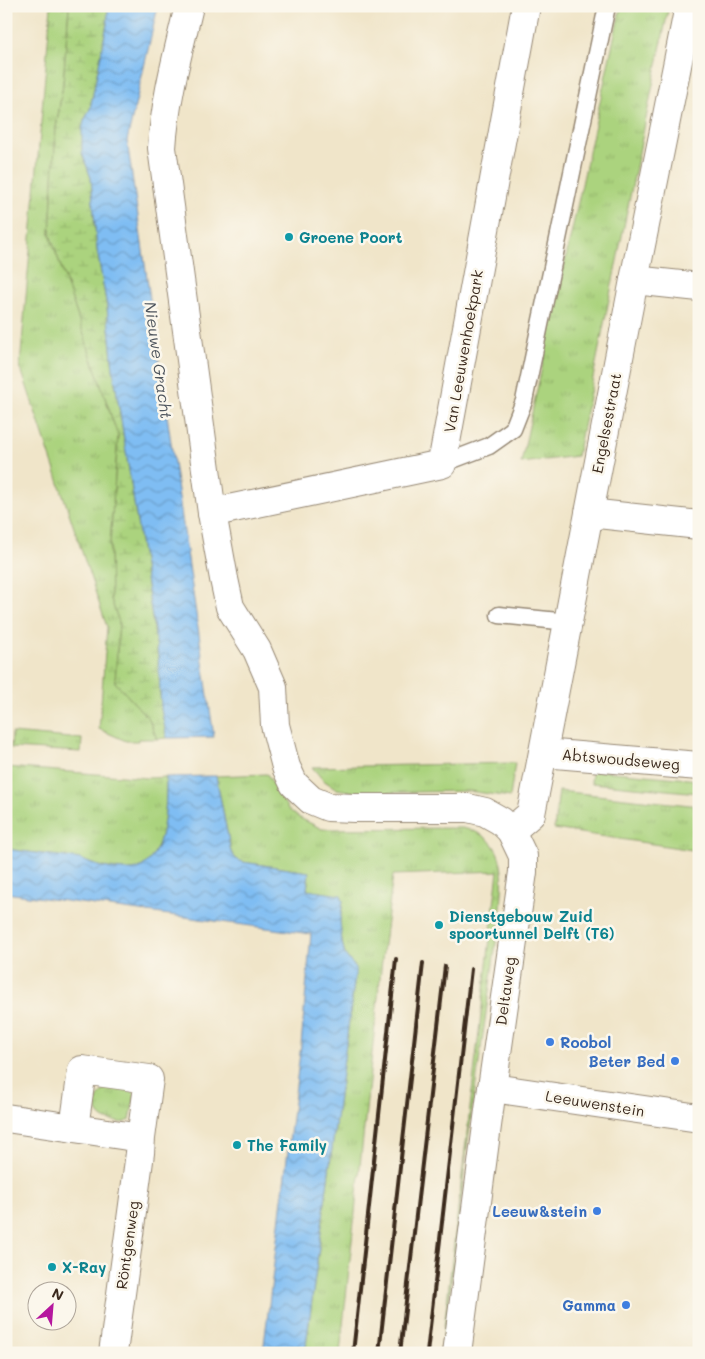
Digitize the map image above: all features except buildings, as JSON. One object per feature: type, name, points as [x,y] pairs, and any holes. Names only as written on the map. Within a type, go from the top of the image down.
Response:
[{"type":"street","points":[[189,6],[169,96],[162,148],[212,513],[442,464]]},
{"type":"street","name":"Van Leeuwenhoekpark","points":[[442,464],[526,6]]},
{"type":"street","name":"Engelsestraat","points":[[511,831],[532,814],[634,280],[691,18]]},
{"type":"street","points":[[634,280],[699,287]]},
{"type":"street","name":"Deltaweg","points":[[212,513],[230,607],[257,650],[273,687],[275,725],[283,758],[294,784],[311,800],[328,807],[468,808],[485,812],[501,821],[511,831],[523,856],[523,872],[457,1353]]},
{"type":"street","points":[[589,513],[699,525]]},
{"type":"street","name":"Abtswoudseweg","points":[[543,752],[699,766]]},
{"type":"street","name":"Röntgenweg","points":[[74,1128],[82,1070],[149,1079],[113,1353]]},
{"type":"street","name":"Leeuwenstein","points":[[492,1088],[699,1118]]},
{"type":"street","points":[[6,1118],[141,1138]]},
{"type":"lane","points":[[442,464],[489,446],[513,429],[524,401],[607,6]]},
{"type":"lane","points":[[499,614],[568,622]]},
{"type":"green space","points":[[51,6],[69,6],[63,85],[56,128],[50,234],[118,436],[110,545],[111,599],[119,622],[115,682],[149,719],[157,739],[126,741],[99,729],[107,627],[20,366]]},
{"type":"green space","points":[[69,6],[106,6],[108,11],[90,109],[84,121],[82,153],[91,178],[97,250],[107,307],[113,369],[158,655],[161,709],[167,738],[157,739],[149,719],[115,682],[119,622],[111,599],[110,545],[118,436],[50,234],[56,128],[63,85]]},
{"type":"green space","points":[[621,6],[669,6],[577,456],[521,463]]},
{"type":"green space","points":[[12,733],[82,739],[81,752],[11,748]]},
{"type":"green space","points":[[515,763],[510,797],[469,791],[360,793],[337,789],[323,780],[312,767]]},
{"type":"green space","points":[[6,767],[147,778],[166,777],[163,828],[154,853],[147,863],[137,869],[126,870],[101,867],[81,859],[6,849]]},
{"type":"green space","points":[[592,770],[699,780],[699,793],[591,783]]},
{"type":"green space","points":[[267,774],[288,809],[298,817],[322,829],[462,828],[476,832],[487,839],[499,857],[502,868],[501,907],[467,1147],[443,1353],[441,1353],[498,871],[393,875],[382,960],[340,1353],[305,1353],[356,968],[345,955],[342,942],[340,921],[343,901],[341,896],[307,890],[309,872],[243,862],[236,859],[231,852],[216,776]]},
{"type":"green space","points":[[559,791],[699,806],[699,851],[554,829]]},
{"type":"green space","points":[[110,1085],[130,1089],[135,1094],[130,1120],[126,1122],[110,1121],[99,1114],[96,1105],[97,1100],[102,1091]]},
{"type":"water","points":[[106,6],[158,6],[127,141],[214,737],[167,738],[161,709],[158,655],[113,369],[107,307],[97,250],[91,178],[82,153],[82,130],[90,109],[107,24],[108,11]]},
{"type":"water","points":[[216,776],[231,852],[236,859],[243,862],[309,872],[307,890],[341,895],[343,901],[340,921],[342,942],[345,955],[356,968],[305,1353],[263,1353],[301,1045],[311,934],[6,893],[6,849],[81,859],[97,866],[114,869],[137,869],[147,863],[159,841],[165,814],[166,777]]},
{"type":"water","points":[[6,1347],[55,1353],[6,1353]]},
{"type":"railway","points":[[353,1353],[396,959]]},
{"type":"railway","points":[[379,1353],[423,963]]},
{"type":"railway","points":[[400,1353],[445,966]]},
{"type":"railway","points":[[427,1353],[471,969]]},
{"type":"place","name":"Groene Poort","points":[[289,237]]},
{"type":"place","name":"Dienstgebouw Zuid spoortunnel Delft (T6)","points":[[439,925]]},
{"type":"place","name":"Roobol","points":[[550,1042]]},
{"type":"place","name":"Beter Bed","points":[[675,1061]]},
{"type":"place","name":"The Family","points":[[237,1145]]},
{"type":"place","name":"Leeuw&stein","points":[[597,1211]]},
{"type":"place","name":"X-Ray","points":[[52,1267]]},
{"type":"place","name":"Gamma","points":[[626,1305]]},
{"type":"water label","name":"Nieuwe Gracht","points":[[159,360]]}]
